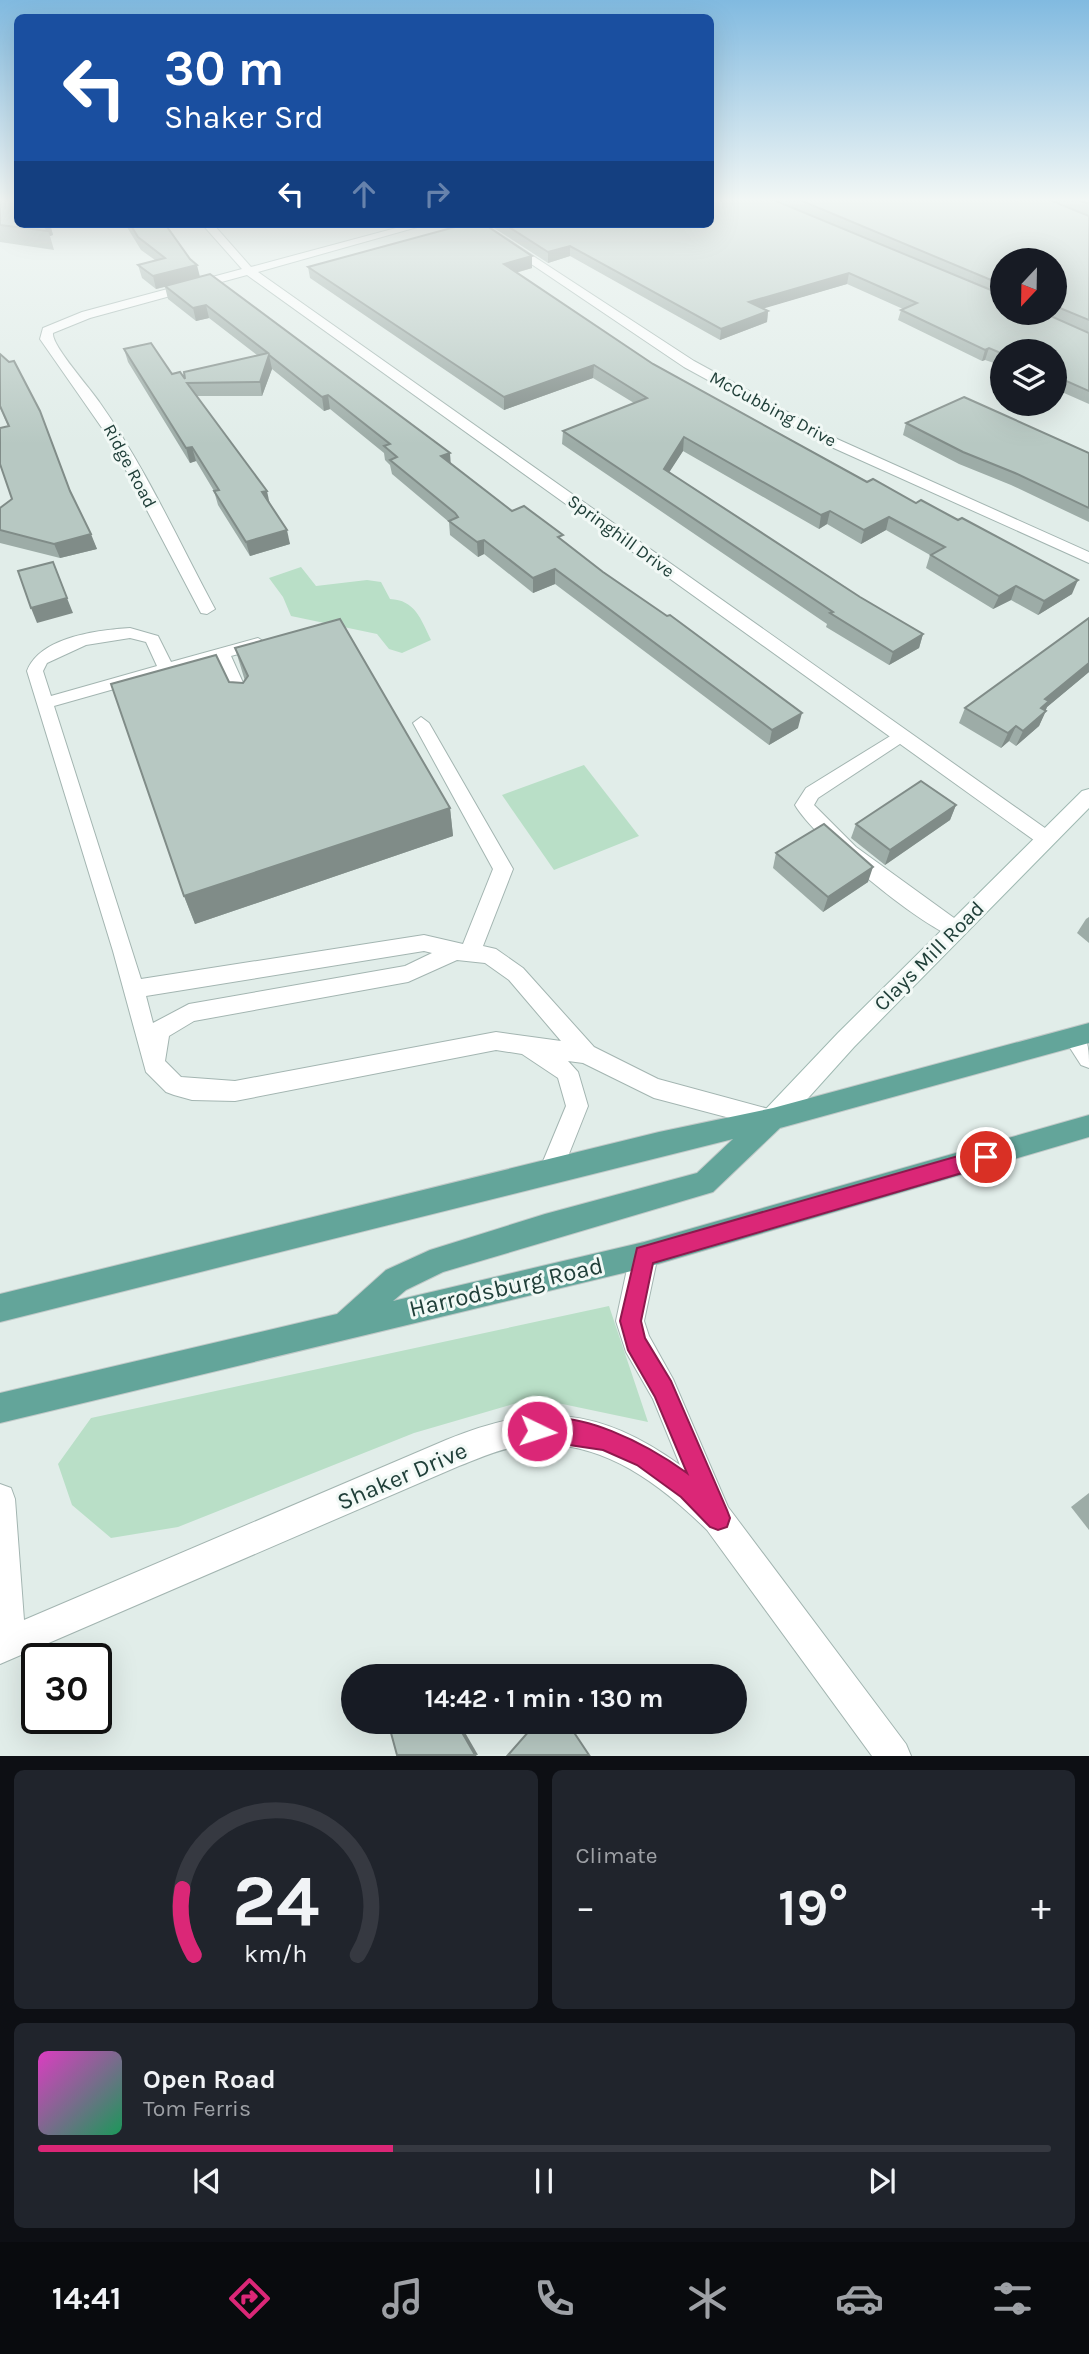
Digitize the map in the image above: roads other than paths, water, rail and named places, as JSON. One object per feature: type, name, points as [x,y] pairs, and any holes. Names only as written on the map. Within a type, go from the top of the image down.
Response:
[{"type":"main road","points":[[0,1308],[551,1171],[773,1119],[1081,1035]]},
{"type":"main road","points":[[344,1325],[396,1280],[440,1260],[545,1227],[704,1183],[773,1119]]},
{"type":"main road","name":"Harrodsburg Road","points":[[0,1408],[644,1255],[1089,1126]]},
{"type":"street","name":"Ridge Road","points":[[206,609],[107,423],[86,388],[46,340],[47,331],[86,315],[220,280]]},
{"type":"street","name":"Springhill Drive","points":[[261,280],[1045,838]]},
{"type":"street","name":"McCubbing Drive","points":[[562,280],[689,364],[832,442],[1089,558]]},
{"type":"street","name":"Clays Mill Road","points":[[773,1119],[954,929],[1089,796]]},
{"type":"street","points":[[644,1255],[630,1321],[636,1342],[663,1389],[718,1518]]},
{"type":"street","name":"Shaker Drive","points":[[5,1645],[457,1451],[517,1431],[557,1430],[604,1439],[645,1457],[690,1489],[718,1518],[894,1755]]},
{"type":"street","points":[[0,1499],[5,1645]]},
{"type":"lane","points":[[166,669],[154,640],[138,631],[117,633],[51,653],[39,660],[34,671],[134,989],[154,1065],[173,1085],[192,1090],[234,1091],[481,1041],[520,1043],[586,1054],[654,1088],[773,1119]]},
{"type":"lane","points":[[45,703],[257,643]]},
{"type":"lane","points":[[222,653],[246,705]]},
{"type":"lane","points":[[154,1065],[159,1031],[189,1013],[408,974],[463,952],[503,869],[421,723]]},
{"type":"lane","points":[[900,736],[812,793],[804,805],[808,816],[954,929]]},
{"type":"lane","points":[[134,989],[424,943],[489,955],[516,974],[586,1054]]},
{"type":"lane","points":[[1081,1035],[1089,1058]]},
{"type":"lane","points":[[520,1043],[567,1072],[577,1106],[551,1171]]}]
